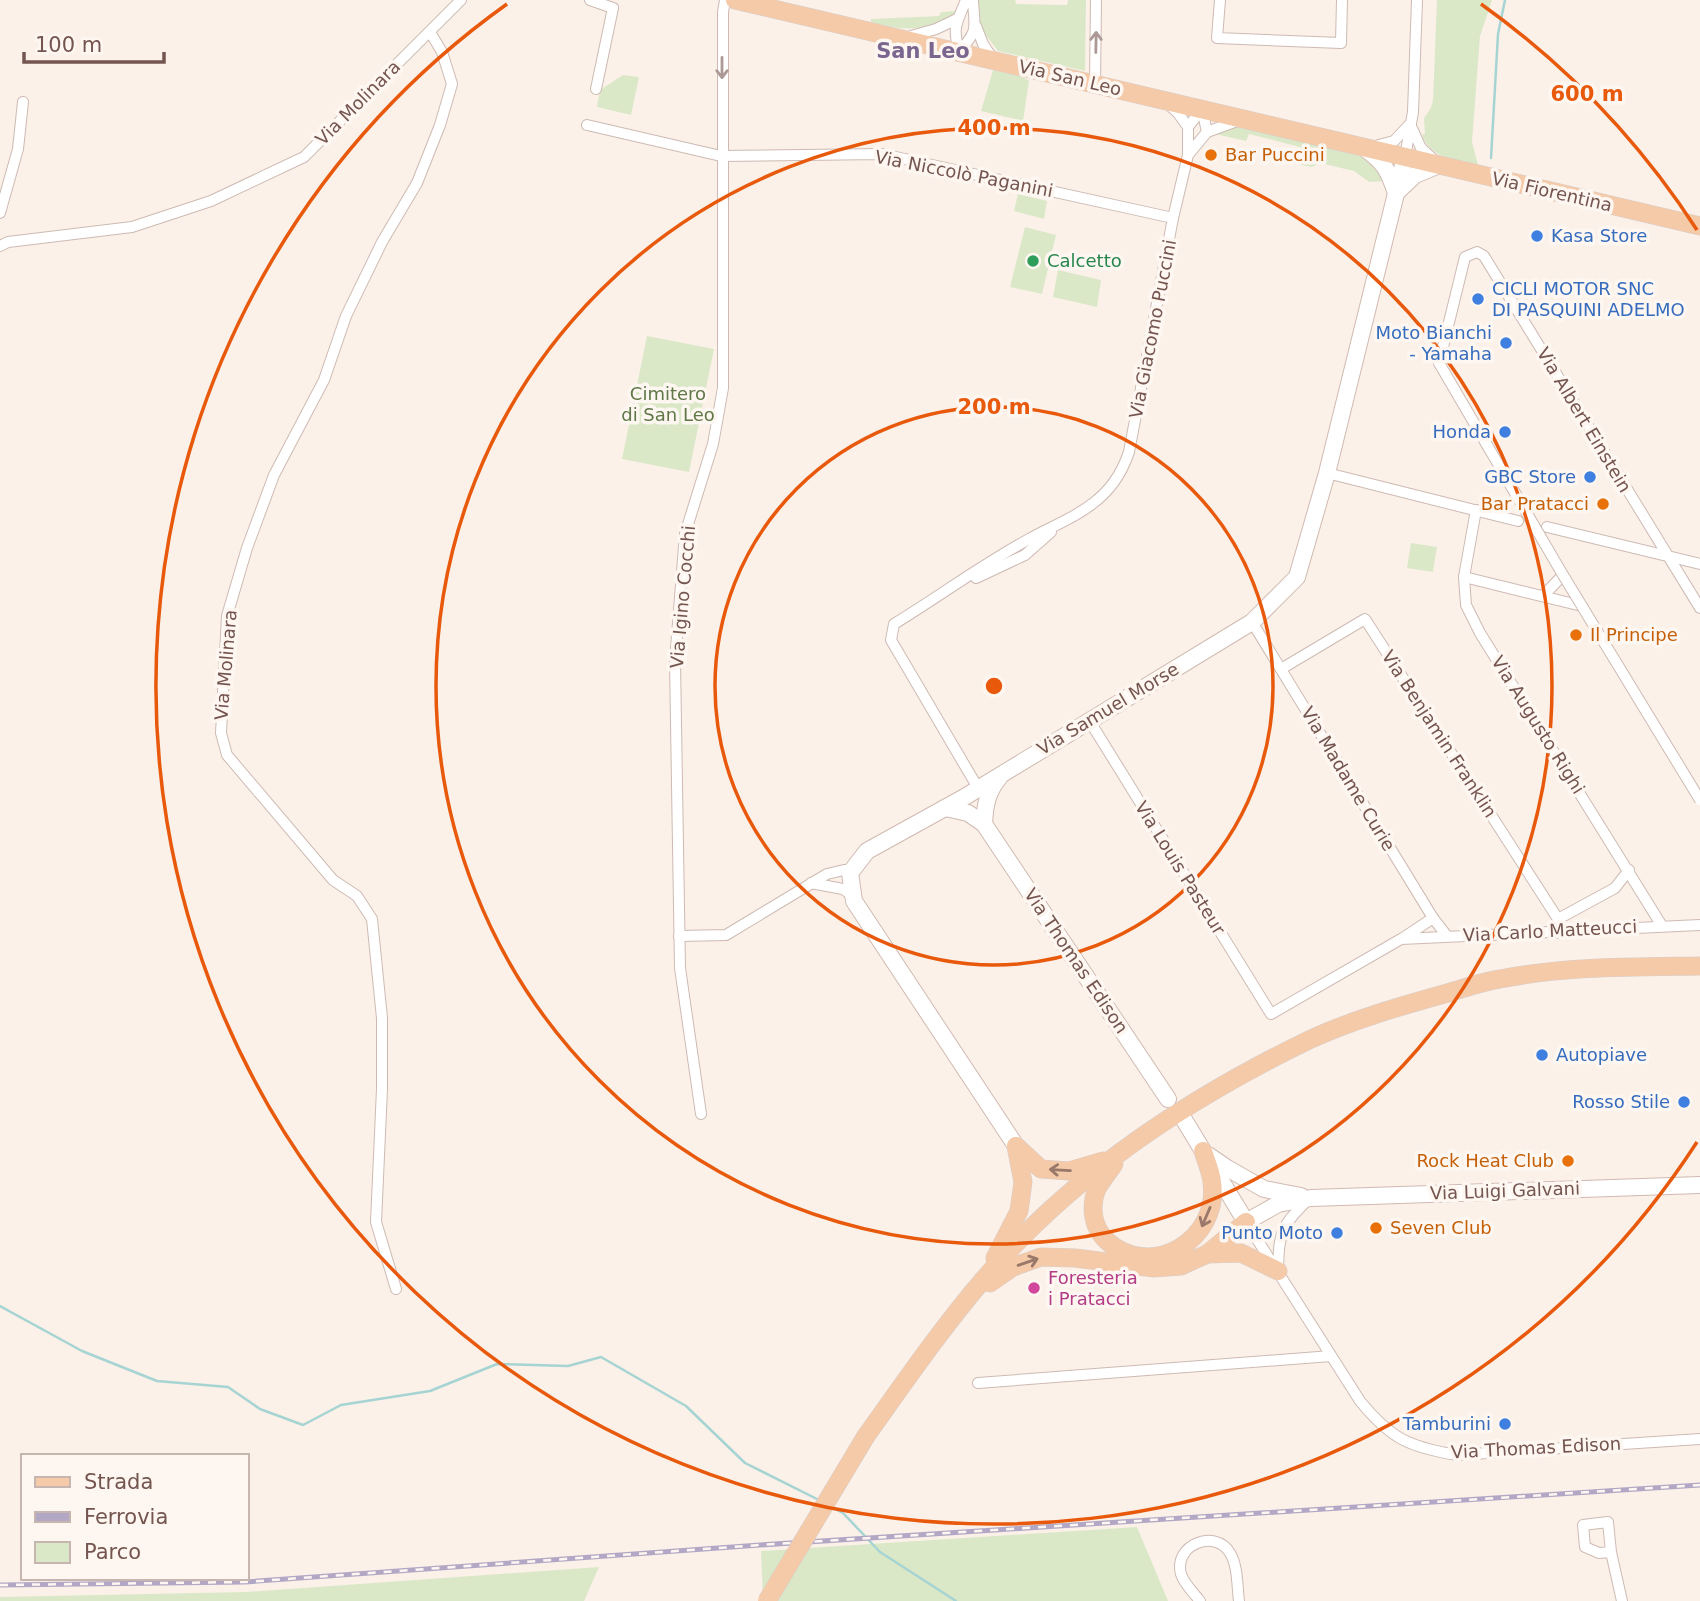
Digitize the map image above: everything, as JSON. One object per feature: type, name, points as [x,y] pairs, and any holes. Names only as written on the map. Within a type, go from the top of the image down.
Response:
[{"type":"main road","name":"Via San Leo","points":[[735,0],[1405,157]]},
{"type":"main road","name":"Via Fiorentina","points":[[1405,157],[1700,226]]},
{"type":"main road","points":[[982,1280],[1037,1223],[1118,1153],[1187,1105],[1311,1039],[1404,1006],[1500,979],[1591,968],[1700,966]]},
{"type":"main road","points":[[1016,1146],[1041,1169],[1069,1171],[1118,1153]]},
{"type":"main road","points":[[767,1601],[866,1436],[927,1350],[982,1280],[1019,1211],[1023,1182],[1016,1146]]},
{"type":"main road","points":[[1149,1258],[1171,1253],[1200,1231],[1212,1199],[1212,1181],[1203,1151]]},
{"type":"main road","points":[[1118,1153],[1097,1190],[1093,1212],[1095,1224],[1102,1237],[1121,1253],[1149,1258],[1183,1256],[1244,1225]]},
{"type":"main road","points":[[971,1297],[1013,1267],[1041,1257],[1075,1258],[1167,1269],[1181,1266],[1207,1254],[1244,1225]]},
{"type":"main road","points":[[1207,1254],[1241,1252],[1278,1271]]},
{"type":"street","name":"Via Molinara","points":[[0,246],[8,242],[132,227],[211,201],[304,157],[461,0]]},
{"type":"street","points":[[590,0],[613,8],[596,89]]},
{"type":"street","name":"Via Igino Cocchi","points":[[701,1114],[680,968],[675,661],[685,534],[713,444],[723,388],[724,218],[721,156],[723,12],[726,0]]},
{"type":"street","points":[[966,0],[957,19],[954,34],[959,51],[971,39],[976,26]]},
{"type":"street","points":[[973,0],[976,26],[993,59]]},
{"type":"street","points":[[1095,83],[1096,0]]},
{"type":"street","points":[[1220,0],[1217,38],[1341,43],[1342,0]]},
{"type":"street","points":[[1405,157],[1413,111],[1417,0]]},
{"type":"street","points":[[902,38],[936,29],[957,19]]},
{"type":"street","name":"Via Molinara","points":[[396,1289],[376,1222],[382,1018],[372,919],[357,895],[333,880],[227,755],[221,733],[226,616],[247,548],[274,475],[324,380],[346,316],[382,242],[417,183],[443,115],[452,84],[442,52],[430,32]]},
{"type":"street","points":[[1161,99],[1178,113],[1188,127],[1188,155]]},
{"type":"street","points":[[0,213],[18,149],[23,102]]},
{"type":"street","points":[[1188,127],[1202,109]]},
{"type":"street","points":[[1202,109],[1208,132],[1244,119]]},
{"type":"street","points":[[1362,147],[1383,146],[1394,141],[1410,124]]},
{"type":"street","points":[[1362,147],[1379,159],[1388,170],[1396,193],[1415,175],[1439,165],[1421,148],[1410,124]]},
{"type":"street","name":"Via Niccolò Paganini","points":[[587,125],[721,156],[882,154],[1173,218]]},
{"type":"street","name":"Via Giacomo Puccini","points":[[973,799],[891,640],[894,624],[951,588],[1025,555],[1058,526],[1094,503],[1124,468],[1188,155],[1208,132]]},
{"type":"street","name":"Via Samuel Morse","points":[[853,883],[867,851],[945,808],[973,799],[1003,773],[1252,622],[1297,578],[1327,473],[1405,157]]},
{"type":"street","name":"Via Albert Einstein","points":[[1563,575],[1439,363],[1462,264],[1469,254],[1477,252],[1484,256],[1700,608]]},
{"type":"street","points":[[1327,473],[1518,521]]},
{"type":"street","name":"Via Augusto Righi","points":[[1476,510],[1464,577],[1466,605],[1480,633],[1662,926]]},
{"type":"street","points":[[1547,527],[1700,564]]},
{"type":"street","points":[[1543,596],[1563,575],[1700,800]]},
{"type":"street","points":[[1464,577],[1582,606]]},
{"type":"street","name":"Via Benjamin Franklin","points":[[1281,669],[1365,619],[1559,919]]},
{"type":"street","name":"Via Madame Curie","points":[[1252,622],[1433,919],[1447,936]]},
{"type":"street","name":"Via Louis Pasteur","points":[[1089,720],[1271,1014]]},
{"type":"street","name":"Via Thomas Edison","points":[[973,799],[984,824],[1168,1098]]},
{"type":"street","points":[[679,936],[726,935],[867,851]]},
{"type":"street","points":[[827,874],[844,870],[1016,1146]]},
{"type":"street","points":[[1559,933],[1559,919],[1615,888],[1629,870]]},
{"type":"street","points":[[811,883],[843,889],[853,883]]},
{"type":"street","points":[[811,883],[853,883]]},
{"type":"street","name":"Via Carlo Matteucci","points":[[1271,1014],[1433,919]]},
{"type":"street","name":"Via Carlo Matteucci","points":[[1401,939],[1700,925]]},
{"type":"street","name":"Via Thomas Edison","points":[[1183,1118],[1244,1225],[1278,1271],[1360,1401],[1379,1424],[1400,1439],[1425,1450],[1457,1455],[1700,1439]]},
{"type":"street","name":"Via Luigi Galvani","points":[[1203,1151],[1264,1189],[1311,1198]]},
{"type":"street","name":"Via Luigi Galvani","points":[[1244,1225],[1278,1204],[1311,1198],[1700,1185]]},
{"type":"street","points":[[1278,1271],[1278,1241],[1286,1221],[1311,1198]]},
{"type":"street","points":[[978,1383],[1331,1356]]},
{"type":"street","points":[[1200,1601],[1181,1574],[1181,1564],[1189,1546],[1199,1541],[1211,1540],[1221,1543],[1230,1552],[1239,1601]]},
{"type":"street","points":[[1611,1552],[1622,1601]]},
{"type":"green space","points":[[977,0],[1015,0],[1016,4],[1067,5],[1068,0],[1086,0],[1085,71],[998,51],[978,25]]},
{"type":"green space","points":[[1437,0],[1492,0],[1480,36],[1472,142],[1478,165],[1438,154],[1431,149],[1422,135],[1425,134],[1424,118],[1433,100]]},
{"type":"green space","points":[[957,11],[948,19],[928,27],[905,28],[871,24],[871,19],[939,16],[941,12]]},
{"type":"green space","points":[[993,70],[1029,81],[1023,121],[981,111]]},
{"type":"green space","points":[[623,75],[639,77],[631,115],[597,107],[600,90]]},
{"type":"green space","points":[[1238,126],[1365,156],[1389,181],[1369,182],[1354,171],[1320,163],[1312,167],[1301,165],[1299,147],[1296,146],[1249,134],[1246,141],[1215,134]]},
{"type":"green space","points":[[1018,194],[1047,201],[1044,219],[1014,211]]},
{"type":"green space","name":"Calcetto","points":[[1025,227],[1056,235],[1042,294],[1010,287]]},
{"type":"green space","points":[[1058,270],[1101,280],[1097,307],[1053,297]]},
{"type":"green space","name":"Cimitero di San Leo","points":[[647,336],[714,349],[689,472],[622,459]]},
{"type":"green space","points":[[1411,543],[1437,547],[1433,572],[1407,568]]},
{"type":"green space","points":[[1137,1527],[1168,1601],[763,1601],[761,1551]]},
{"type":"green space","points":[[599,1567],[584,1601],[0,1601],[0,1597],[246,1592]]},
{"type":"waterway","points":[[1491,158],[1498,34],[1505,0]]},
{"type":"waterway","points":[[0,1306],[82,1351],[157,1381],[228,1387],[260,1409],[303,1425],[341,1405],[430,1391],[497,1364],[568,1366],[601,1357],[686,1406],[745,1463],[819,1500]]},
{"type":"waterway","points":[[831,1507],[843,1513],[880,1552],[956,1601]]},
{"type":"railway","points":[[0,1585],[245,1582],[760,1545],[1700,1485]]},
{"type":"place","name":"Bar Puccini","points":[[1211,155]]},
{"type":"place","name":"Kasa Store","points":[[1537,236]]},
{"type":"place","name":"Calcetto","points":[[1033,261]]},
{"type":"place","name":"CICLI MOTOR SNC DI PASQUINI ADELMO","points":[[1478,299]]},
{"type":"place","name":"Moto Bianchi - Yamaha","points":[[1506,343]]},
{"type":"place","name":"Honda","points":[[1505,432]]},
{"type":"place","name":"GBC Store","points":[[1590,477]]},
{"type":"place","name":"Bar Pratacci","points":[[1603,504]]},
{"type":"place","name":"Il Principe","points":[[1576,635]]},
{"type":"place","name":"Autopiave","points":[[1542,1055]]},
{"type":"place","name":"Rosso Stile","points":[[1684,1102]]},
{"type":"place","name":"Rock Heat Club","points":[[1568,1161]]},
{"type":"place","name":"Seven Club","points":[[1376,1228]]},
{"type":"place","name":"Punto Moto","points":[[1337,1233]]},
{"type":"place","name":"Foresteria i Pratacci","points":[[1034,1288]]},
{"type":"place","name":"Tamburini","points":[[1505,1424]]},
{"type":"district","name":"San Leo","points":[[923,51]]}]
